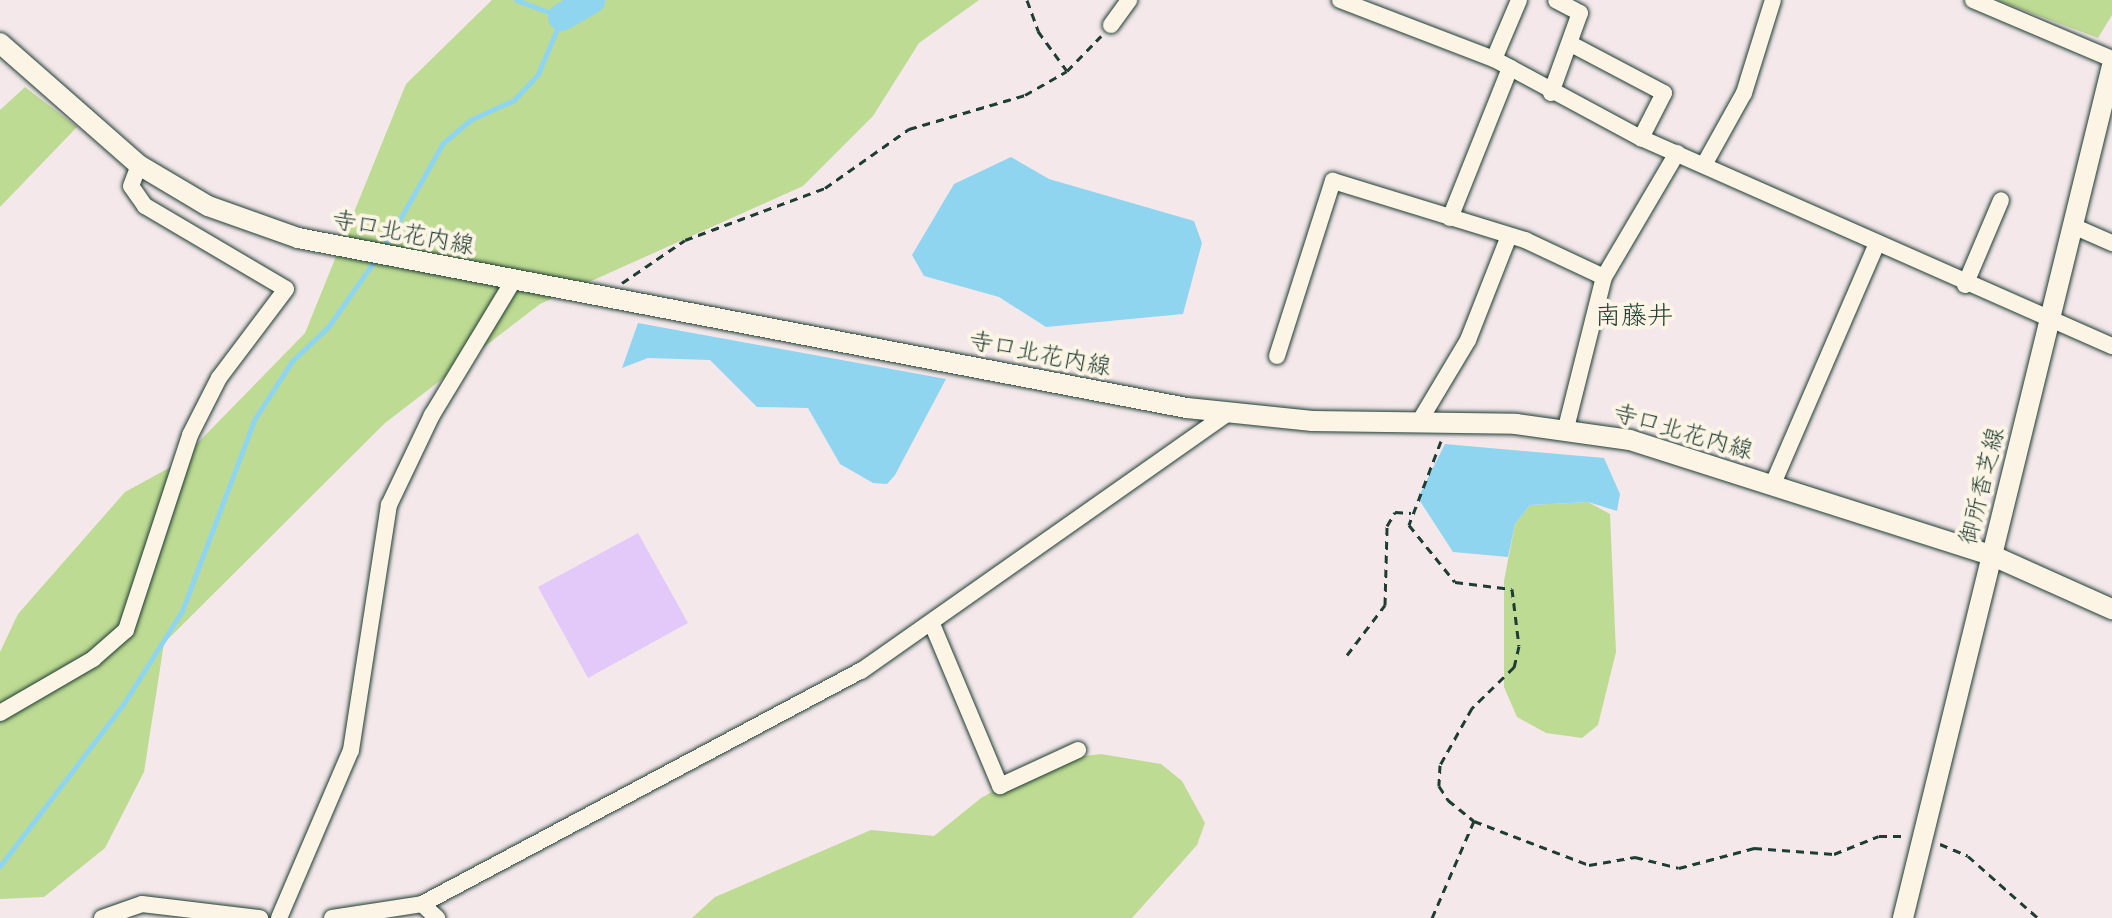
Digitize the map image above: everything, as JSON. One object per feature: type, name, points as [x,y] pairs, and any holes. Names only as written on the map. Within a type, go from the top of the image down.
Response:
[{"type":"main road","name":"寺口北花内線","points":[[0,43],[139,165],[253,225],[353,250],[1226,414],[1566,428],[1630,440],[1991,555],[2112,609]]},
{"type":"main road","name":"御所香芝線","points":[[1903,918],[2112,66]]},
{"type":"street","points":[[1111,25],[1129,0]]},
{"type":"street","points":[[1340,0],[1494,59],[1551,93],[1641,138],[1705,163],[1965,285],[2112,346]]},
{"type":"street","points":[[1494,59],[1519,0]]},
{"type":"street","points":[[1551,93],[1571,44],[1579,9],[1556,0]]},
{"type":"street","points":[[1705,163],[1744,93],[1773,0]]},
{"type":"street","points":[[1973,0],[2112,59]]},
{"type":"street","points":[[1571,44],[1664,93],[1641,138]]},
{"type":"street","points":[[1450,218],[1510,68]]},
{"type":"street","points":[[1566,428],[1604,277],[1677,153]]},
{"type":"street","points":[[0,713],[93,659],[126,630],[190,435],[219,378],[286,289],[145,206],[131,186],[139,165]]},
{"type":"street","points":[[1277,356],[1333,181],[1509,236],[1604,277]]},
{"type":"street","points":[[1965,285],[2001,200]]},
{"type":"street","points":[[2073,226],[2112,243]]},
{"type":"street","points":[[1419,422],[1468,340],[1509,236]]},
{"type":"street","points":[[1772,486],[1877,243]]},
{"type":"street","points":[[279,918],[351,750],[389,505],[425,428],[513,281]]},
{"type":"street","points":[[332,918],[422,904],[861,671],[932,624],[1226,414]]},
{"type":"street","points":[[932,624],[1000,786],[1078,750]]},
{"type":"street","points":[[102,918],[142,904],[260,918]]},
{"type":"street","points":[[422,904],[437,918]]},
{"type":"path","points":[[1027,0],[1038,31],[1067,71]]},
{"type":"path","points":[[609,298],[635,268],[685,240],[825,188],[909,129],[1025,95],[1067,71],[1111,25]]},
{"type":"path","points":[[1451,422],[1411,513],[1409,525],[1445,576],[1465,585],[1507,587],[1517,597],[1514,667],[1472,708],[1437,775],[1448,800],[1474,821],[1589,865],[1635,857],[1679,868],[1754,848],[1834,854],[1879,836],[1922,839],[1968,856],[2038,918]]},
{"type":"path","points":[[1347,655],[1385,605],[1387,526],[1395,512],[1411,513]]},
{"type":"path","points":[[1432,918],[1474,821]]},
{"type":"green space","points":[[492,0],[979,0],[919,43],[873,116],[803,186],[540,304],[385,423],[164,643],[144,772],[105,848],[44,897],[0,899],[0,652],[18,614],[125,492],[178,463],[305,333],[406,84]]},
{"type":"green space","points":[[1997,0],[2112,0],[2112,15],[2098,38]]},
{"type":"green space","points":[[25,87],[77,127],[0,207],[0,110]]},
{"type":"green space","points":[[1588,502],[1610,514],[1616,652],[1598,725],[1582,738],[1546,733],[1517,717],[1504,687],[1504,581],[1515,524],[1530,505]]},
{"type":"green space","points":[[1101,754],[1161,764],[1182,781],[1205,823],[1197,845],[1132,918],[692,918],[715,897],[871,830],[934,836],[981,798],[1051,760]]},
{"type":"water","points":[[1011,157],[1049,179],[1194,221],[1202,243],[1183,314],[1046,327],[999,297],[924,276],[912,255],[954,184]]},
{"type":"water","points":[[638,323],[946,379],[895,475],[887,484],[873,483],[840,464],[808,408],[757,407],[710,360],[648,358],[622,368]]},
{"type":"water","points":[[1445,444],[1604,458],[1620,494],[1617,511],[1588,502],[1530,505],[1515,524],[1508,557],[1453,552],[1418,498]]},
{"type":"building","points":[[638,533],[688,623],[588,678],[538,587]]},
{"type":"waterway","points":[[383,249],[443,143],[470,120],[514,100],[538,74],[562,17],[516,0]]},
{"type":"waterway","points":[[562,17],[592,0]]},
{"type":"waterway","points":[[0,866],[124,703],[182,611],[254,420],[292,361],[328,327],[377,257]]},
{"type":"district","name":"南藤井","points":[[1634,317]]}]
